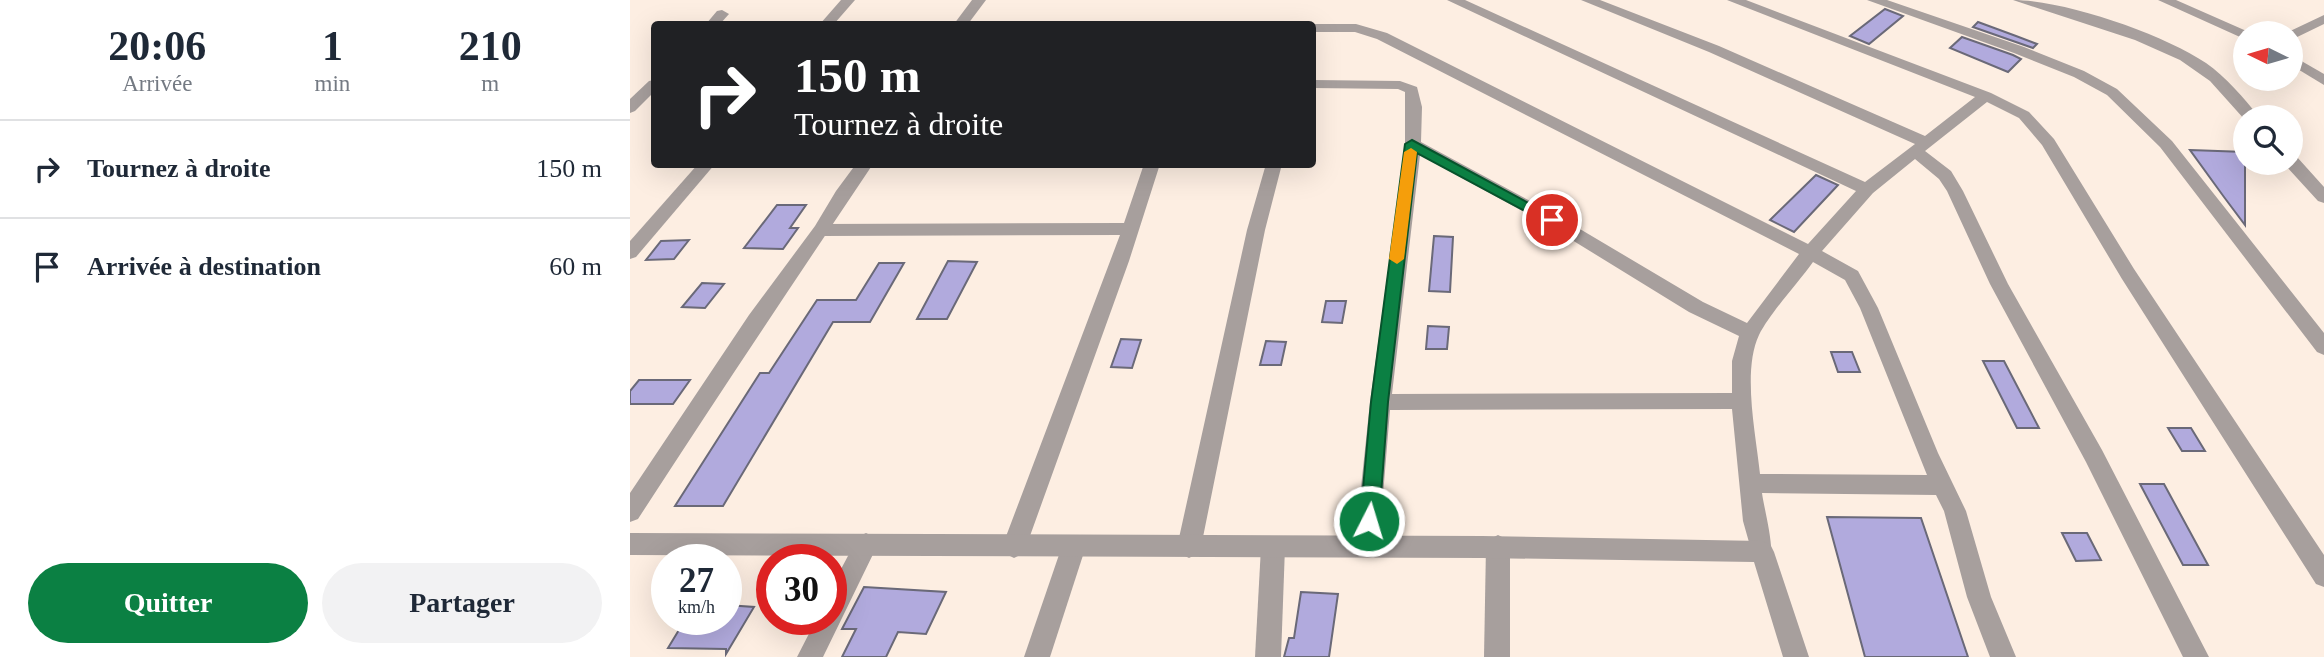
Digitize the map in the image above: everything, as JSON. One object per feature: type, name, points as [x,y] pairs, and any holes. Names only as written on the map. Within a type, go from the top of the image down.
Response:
[{"type":"street","points":[[830,21],[848,0]]},
{"type":"street","points":[[963,21],[979,0]]},
{"type":"street","points":[[1454,0],[1867,189]]},
{"type":"street","points":[[1588,0],[1725,54],[1922,147],[1955,191],[1999,284],[2094,456],[2196,657]]},
{"type":"street","points":[[1734,0],[1986,96],[2024,115],[2048,142],[2128,274],[2324,576]]},
{"type":"street","points":[[1874,0],[2019,50],[2079,74],[2112,92],[2166,144],[2324,347]]},
{"type":"street","points":[[2021,0],[2115,30],[2186,57],[2214,77],[2240,105]]},
{"type":"street","points":[[2165,0],[2233,29]]},
{"type":"street","points":[[2303,30],[2324,19]]},
{"type":"street","points":[[1316,28],[1356,28],[1382,36],[1845,270],[1859,286],[1955,511],[1979,597],[2003,657]]},
{"type":"street","points":[[2303,67],[2324,81]]},
{"type":"street","points":[[1316,84],[1376,83],[1400,85],[1412,90],[1412,144],[1380,402],[1367,544]]},
{"type":"street","points":[[630,108],[651,87]]},
{"type":"street","points":[[1796,657],[1762,552],[1750,483],[1742,401],[1742,361],[1750,333],[1810,253],[1867,189],[1986,96]]},
{"type":"street","points":[[1412,144],[1552,220],[1696,307],[1750,333]]},
{"type":"street","points":[[630,253],[703,168]]},
{"type":"street","points":[[630,512],[756,320],[822,230],[842,195],[862,168]]},
{"type":"street","points":[[1014,547],[1131,229],[1151,168]]},
{"type":"street","points":[[1189,547],[1256,230],[1273,168]]},
{"type":"street","points":[[2303,173],[2324,197]]},
{"type":"street","points":[[822,230],[1131,229]]},
{"type":"street","points":[[1380,402],[1742,401]]},
{"type":"street","points":[[1750,483],[1942,485]]},
{"type":"street","points":[[630,544],[1273,547],[1367,544],[1762,552]]},
{"type":"street","points":[[847,582],[866,544]]},
{"type":"street","points":[[1037,657],[1074,546]]},
{"type":"street","points":[[1497,657],[1498,546]]},
{"type":"street","points":[[1268,657],[1273,547]]},
{"type":"street","points":[[810,657],[821,635]]},
{"type":"building","points":[[1885,9],[1903,16],[1869,44],[1850,36]]},
{"type":"building","points":[[1978,22],[2037,44],[2033,48],[1973,27]]},
{"type":"building","points":[[1962,37],[2021,59],[2008,72],[1950,48]]},
{"type":"building","points":[[2190,150],[2233,152],[2233,175],[2245,175],[2245,225]]},
{"type":"building","points":[[1816,175],[1838,185],[1794,232],[1770,220]]},
{"type":"building","points":[[777,205],[806,205],[790,228],[798,228],[783,249],[744,248]]},
{"type":"building","points":[[1434,236],[1453,237],[1450,292],[1429,291]]},
{"type":"building","points":[[689,240],[674,259],[646,260],[661,241]]},
{"type":"building","points":[[948,261],[977,262],[947,319],[917,319]]},
{"type":"building","points":[[879,263],[904,263],[870,322],[833,322],[723,506],[675,506],[760,373],[769,373],[817,300],[856,300]]},
{"type":"building","points":[[702,283],[724,284],[705,308],[682,307]]},
{"type":"building","points":[[1326,301],[1346,301],[1342,323],[1322,322]]},
{"type":"building","points":[[1428,326],[1449,327],[1447,349],[1426,349]]},
{"type":"building","points":[[1121,339],[1141,340],[1132,368],[1111,367]]},
{"type":"building","points":[[1266,341],[1286,342],[1281,365],[1260,365]]},
{"type":"building","points":[[1831,352],[1852,352],[1860,372],[1838,372]]},
{"type":"building","points":[[1983,361],[2004,361],[2039,428],[2017,428]]},
{"type":"building","points":[[639,380],[690,380],[673,404],[630,404],[630,391]]},
{"type":"building","points":[[2168,428],[2191,428],[2205,451],[2182,451]]},
{"type":"building","points":[[2140,484],[2164,484],[2208,565],[2183,565]]},
{"type":"building","points":[[1827,517],[1921,518],[1968,657],[1865,657]]},
{"type":"building","points":[[2062,533],[2087,533],[2101,560],[2076,561]]},
{"type":"building","points":[[864,587],[946,592],[926,634],[898,632],[886,657],[842,657],[856,629],[847,629],[847,619]]},
{"type":"building","points":[[1301,592],[1338,594],[1329,657],[1284,657],[1289,638],[1294,638]]},
{"type":"building","points":[[742,606],[754,607],[742,627]]},
{"type":"building","points":[[676,635],[737,635],[726,654],[726,649],[668,648]]},
{"type":"slow traffic","points":[[1397,259],[1411,152]]},
{"type":"route","points":[[1369,521],[1380,402],[1412,144],[1552,220]]}]
